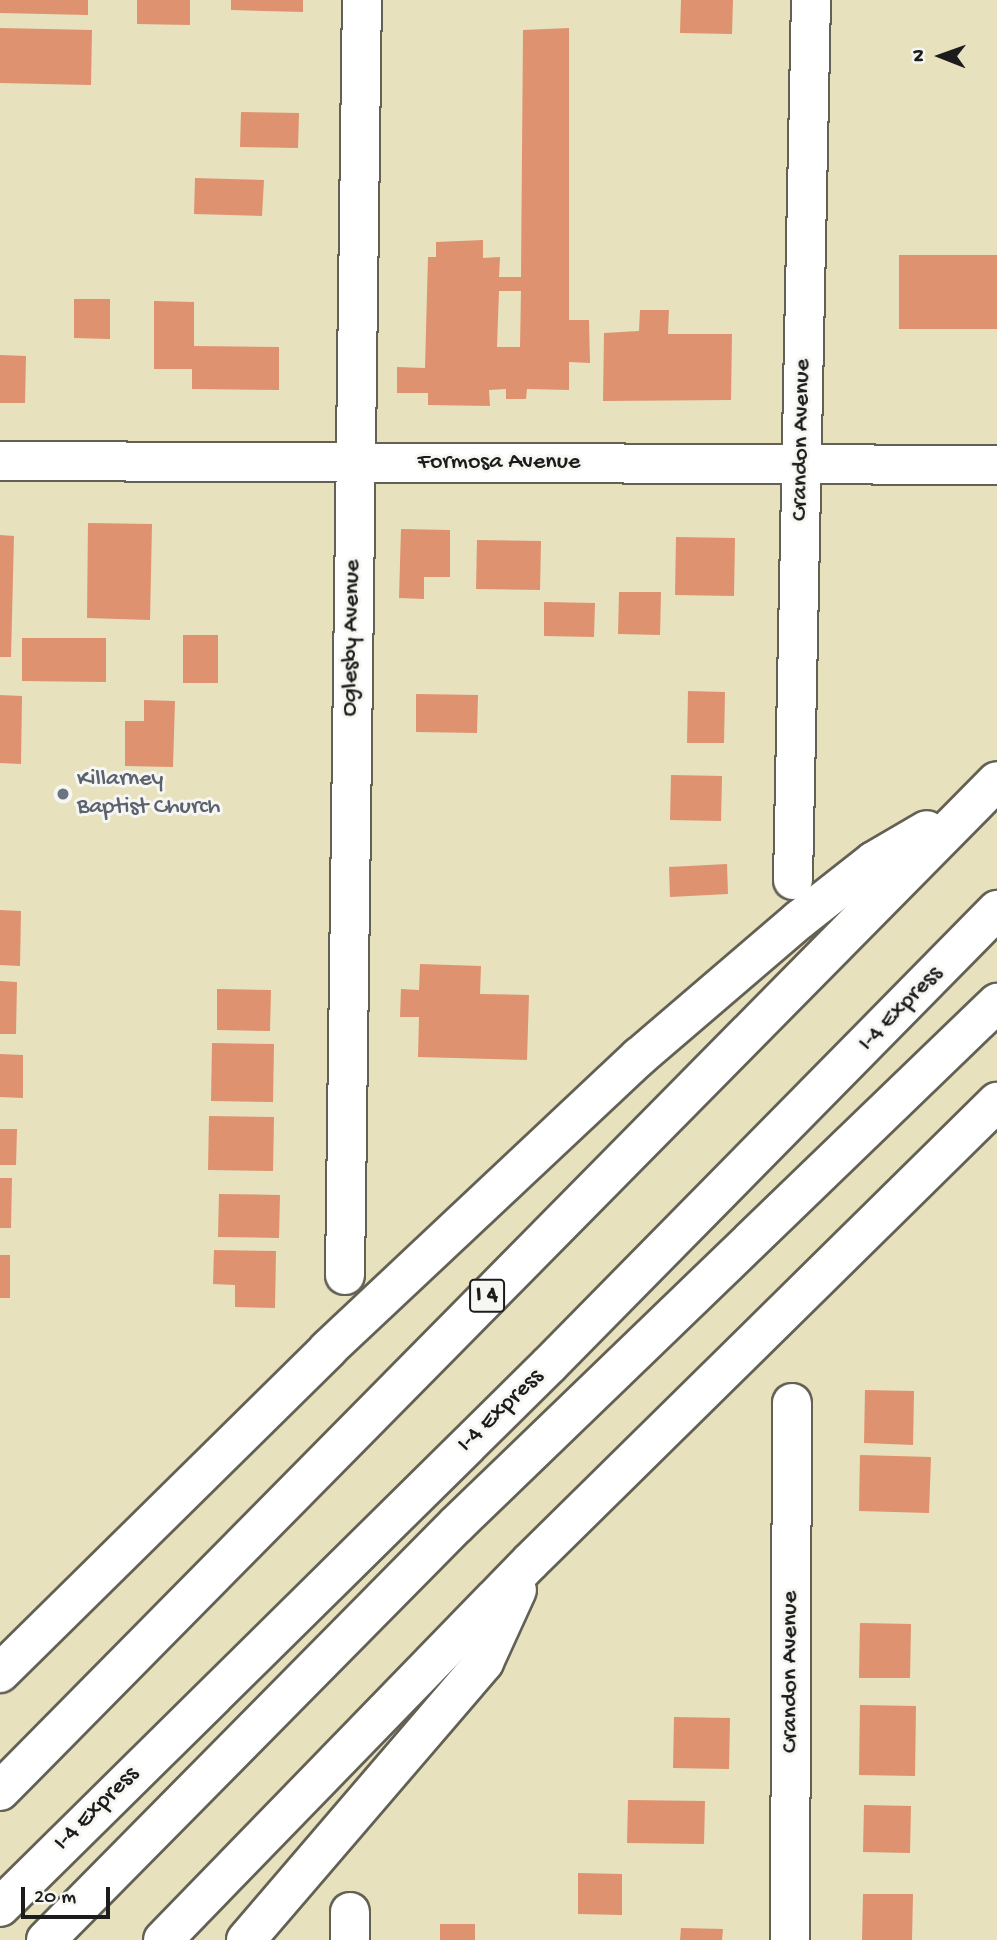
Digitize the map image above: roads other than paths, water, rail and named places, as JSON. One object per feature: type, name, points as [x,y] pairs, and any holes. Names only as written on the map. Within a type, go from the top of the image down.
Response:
[{"type":"main road","name":"Oglesby Avenue","points":[[345,1275],[362,0]]},
{"type":"main road","name":"Crandon Avenue","points":[[793,880],[810,0]]},
{"type":"main road","name":"Formosa Avenue","points":[[0,461],[997,465]]},
{"type":"main road","points":[[0,1673],[328,1349],[639,1058],[874,861],[985,792]]},
{"type":"main road","name":"I 4","points":[[0,1791],[985,792]]},
{"type":"main road","name":"I-4 Express","points":[[0,1906],[549,1365],[997,911]]},
{"type":"main road","name":"I-4 Express","points":[[46,1940],[456,1525],[997,1003]]},
{"type":"main road","points":[[163,1940],[530,1563],[997,1102]]},
{"type":"main road","name":"Crandon Avenue","points":[[790,1940],[792,1403]]},
{"type":"main road","points":[[246,1940],[484,1662],[530,1563]]},
{"type":"place","name":"Killarney Baptist Church","points":[[63,794]]}]
